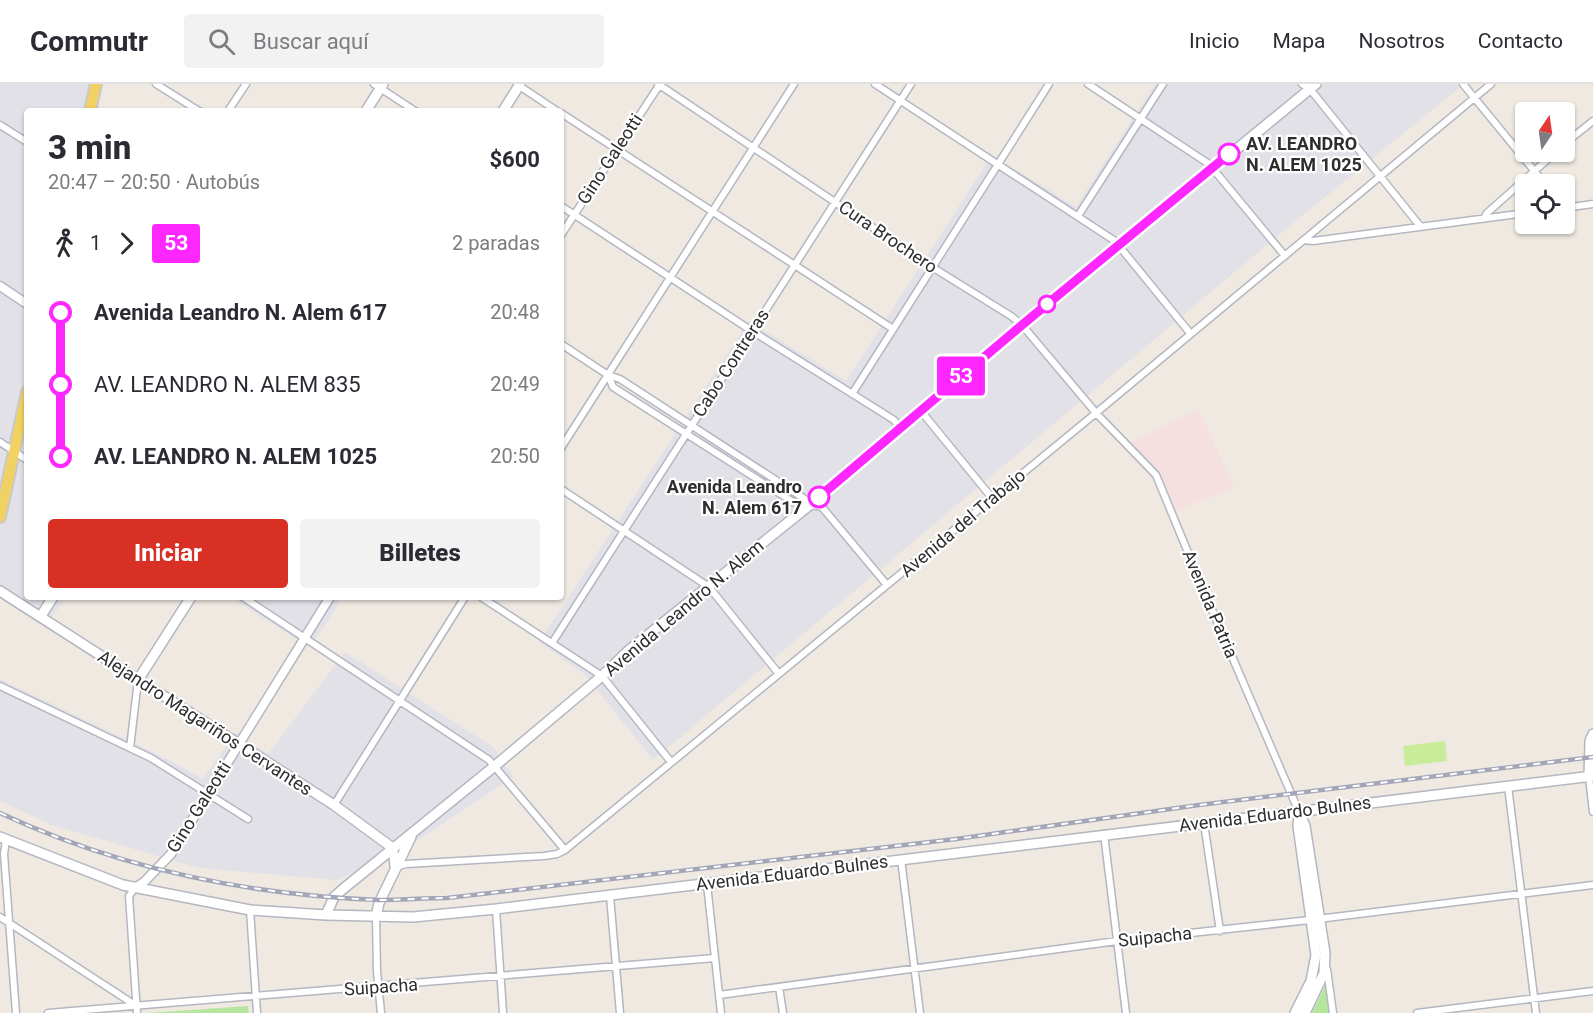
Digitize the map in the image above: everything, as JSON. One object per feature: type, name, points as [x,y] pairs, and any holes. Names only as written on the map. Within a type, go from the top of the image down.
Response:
[{"type":"main road","points":[[91,108],[96,84]]},
{"type":"main road","points":[[505,108],[518,85]]},
{"type":"main road","points":[[368,108],[379,86]]},
{"type":"main road","name":"Avenida Leandro N. Alem","points":[[326,915],[334,897],[392,848],[413,834],[496,765],[602,676],[628,651],[811,504],[1309,86]]},
{"type":"main road","points":[[0,517],[24,406]]},
{"type":"main road","name":"Alejandro Magariños Cervantes","points":[[0,591],[334,805],[392,848]]},
{"type":"main road","points":[[41,616],[51,600]]},
{"type":"main road","points":[[138,680],[189,600]]},
{"type":"main road","points":[[1591,776],[1590,741],[1593,734]]},
{"type":"main road","name":"Avenida Eduardo Bulnes","points":[[3,838],[135,888],[250,910],[413,917],[610,896],[1591,776]]},
{"type":"main road","name":"Avenida Patria","points":[[1299,812],[1305,826],[1315,919],[1316,982],[1305,1013]]},
{"type":"main road","name":"Avenida Leandro N. Alem","points":[[376,917],[379,904],[395,867],[413,834]]},
{"type":"main road","points":[[392,848],[395,867]]},
{"type":"main road","name":"Avenida Patria","points":[[1295,1013],[1324,973],[1325,953],[1315,919]]},
{"type":"street","points":[[156,84],[194,108]]},
{"type":"street","points":[[230,108],[246,84]]},
{"type":"street","name":"Cura Brochero","points":[[659,84],[1022,325],[1096,413]]},
{"type":"street","name":"Gino Galeotti","points":[[564,230],[659,84]]},
{"type":"street","points":[[564,443],[794,84]]},
{"type":"street","points":[[876,84],[1119,245],[1190,333]]},
{"type":"street","name":"Cabo Contreras","points":[[552,643],[911,84]]},
{"type":"street","points":[[852,394],[1049,84]]},
{"type":"street","points":[[1088,84],[1213,167],[1285,256]]},
{"type":"street","points":[[1078,216],[1163,84]]},
{"type":"street","points":[[1463,84],[1536,174]]},
{"type":"street","name":"Avenida del Trabajo","points":[[395,867],[406,864],[543,856],[557,854],[564,850],[1096,413],[1491,84]]},
{"type":"street","points":[[518,85],[553,108]]},
{"type":"street","points":[[379,86],[411,108]]},
{"type":"street","points":[[1309,86],[1420,226]]},
{"type":"street","points":[[564,115],[893,329]]},
{"type":"street","points":[[1575,135],[1593,121]]},
{"type":"street","points":[[0,125],[24,140]]},
{"type":"street","points":[[1484,218],[1544,162]]},
{"type":"street","points":[[1575,206],[1593,204]]},
{"type":"street","points":[[564,208],[752,331],[894,420],[900,428]]},
{"type":"street","points":[[1304,240],[1313,241],[1515,214]]},
{"type":"street","points":[[0,286],[24,302]]},
{"type":"street","points":[[564,346],[608,375],[620,379],[811,504]]},
{"type":"street","points":[[608,375],[613,387],[794,502],[822,507],[887,585]]},
{"type":"street","points":[[921,411],[992,498]]},
{"type":"street","name":"Avenida Patria","points":[[1096,413],[1153,471],[1158,479],[1299,812]]},
{"type":"street","points":[[0,442],[24,458]]},
{"type":"street","points":[[564,491],[710,587],[779,674]]},
{"type":"street","points":[[248,600],[400,699],[496,765],[564,850]]},
{"type":"street","name":"Gino Galeotti","points":[[135,888],[144,882],[171,854],[328,600]]},
{"type":"street","points":[[334,805],[463,600]]},
{"type":"street","points":[[486,600],[602,676],[671,762]]},
{"type":"street","points":[[130,748],[138,680]]},
{"type":"street","points":[[0,686],[151,758],[248,819]]},
{"type":"street","points":[[1591,776],[1593,812]]},
{"type":"street","points":[[1508,786],[1536,1013]]},
{"type":"street","points":[[1204,822],[1220,931]]},
{"type":"street","points":[[1104,834],[1126,1013]]},
{"type":"street","points":[[3,838],[16,1013]]},
{"type":"street","points":[[901,859],[920,1013]]},
{"type":"street","points":[[707,884],[721,1013]]},
{"type":"street","name":"Suipacha","points":[[719,995],[1117,941],[1220,931],[1593,885]]},
{"type":"street","points":[[135,888],[129,896],[137,1009]]},
{"type":"street","points":[[610,896],[620,1013]]},
{"type":"street","points":[[496,909],[503,1013]]},
{"type":"street","points":[[250,910],[257,1013]]},
{"type":"street","points":[[0,917],[137,1009]]},
{"type":"street","points":[[376,917],[381,1013]]},
{"type":"street","points":[[1325,953],[1333,1013]]},
{"type":"street","name":"Suipacha","points":[[48,1013],[137,1009],[255,996],[715,958]]},
{"type":"street","points":[[1316,982],[1329,987]]},
{"type":"street","points":[[779,987],[783,1013]]},
{"type":"street","points":[[1416,1013],[1593,991]]},
{"type":"shaded area","points":[[0,84],[103,84],[98,108],[24,108],[24,600],[64,600],[45,627],[0,596]]},
{"type":"shaded area","points":[[1155,84],[1464,84],[1292,224],[653,760],[584,674],[539,642],[749,321],[846,381],[992,155],[1076,207]]},
{"type":"shaded area","points":[[1199,410],[1234,488],[1175,511],[1168,489],[1157,469],[1131,442]]},
{"type":"shaded area","points":[[236,600],[341,600],[310,648]]},
{"type":"shaded area","points":[[345,652],[493,747],[513,777],[411,845],[337,880],[199,868],[52,825],[0,801],[0,679],[171,761],[203,779],[236,732],[268,754]]},
{"type":"green space","points":[[1445,741],[1447,761],[1405,766],[1403,746]]},
{"type":"green space","points":[[1325,986],[1329,1013],[1312,1013]]},
{"type":"green space","points":[[248,1006],[249,1013],[147,1013]]},
{"type":"railway","points":[[0,813],[91,849],[137,863],[233,885],[330,897],[379,900],[447,898],[956,839],[1199,805],[1593,757]]},
{"type":"bus line","name":"53","points":[[819,497],[1229,154]]},
{"type":"place","name":"AV. LEANDRO N. ALEM 1025","points":[[1229,154]]},
{"type":"place","name":"Avenida Leandro N. Alem 617","points":[[819,497]]}]
